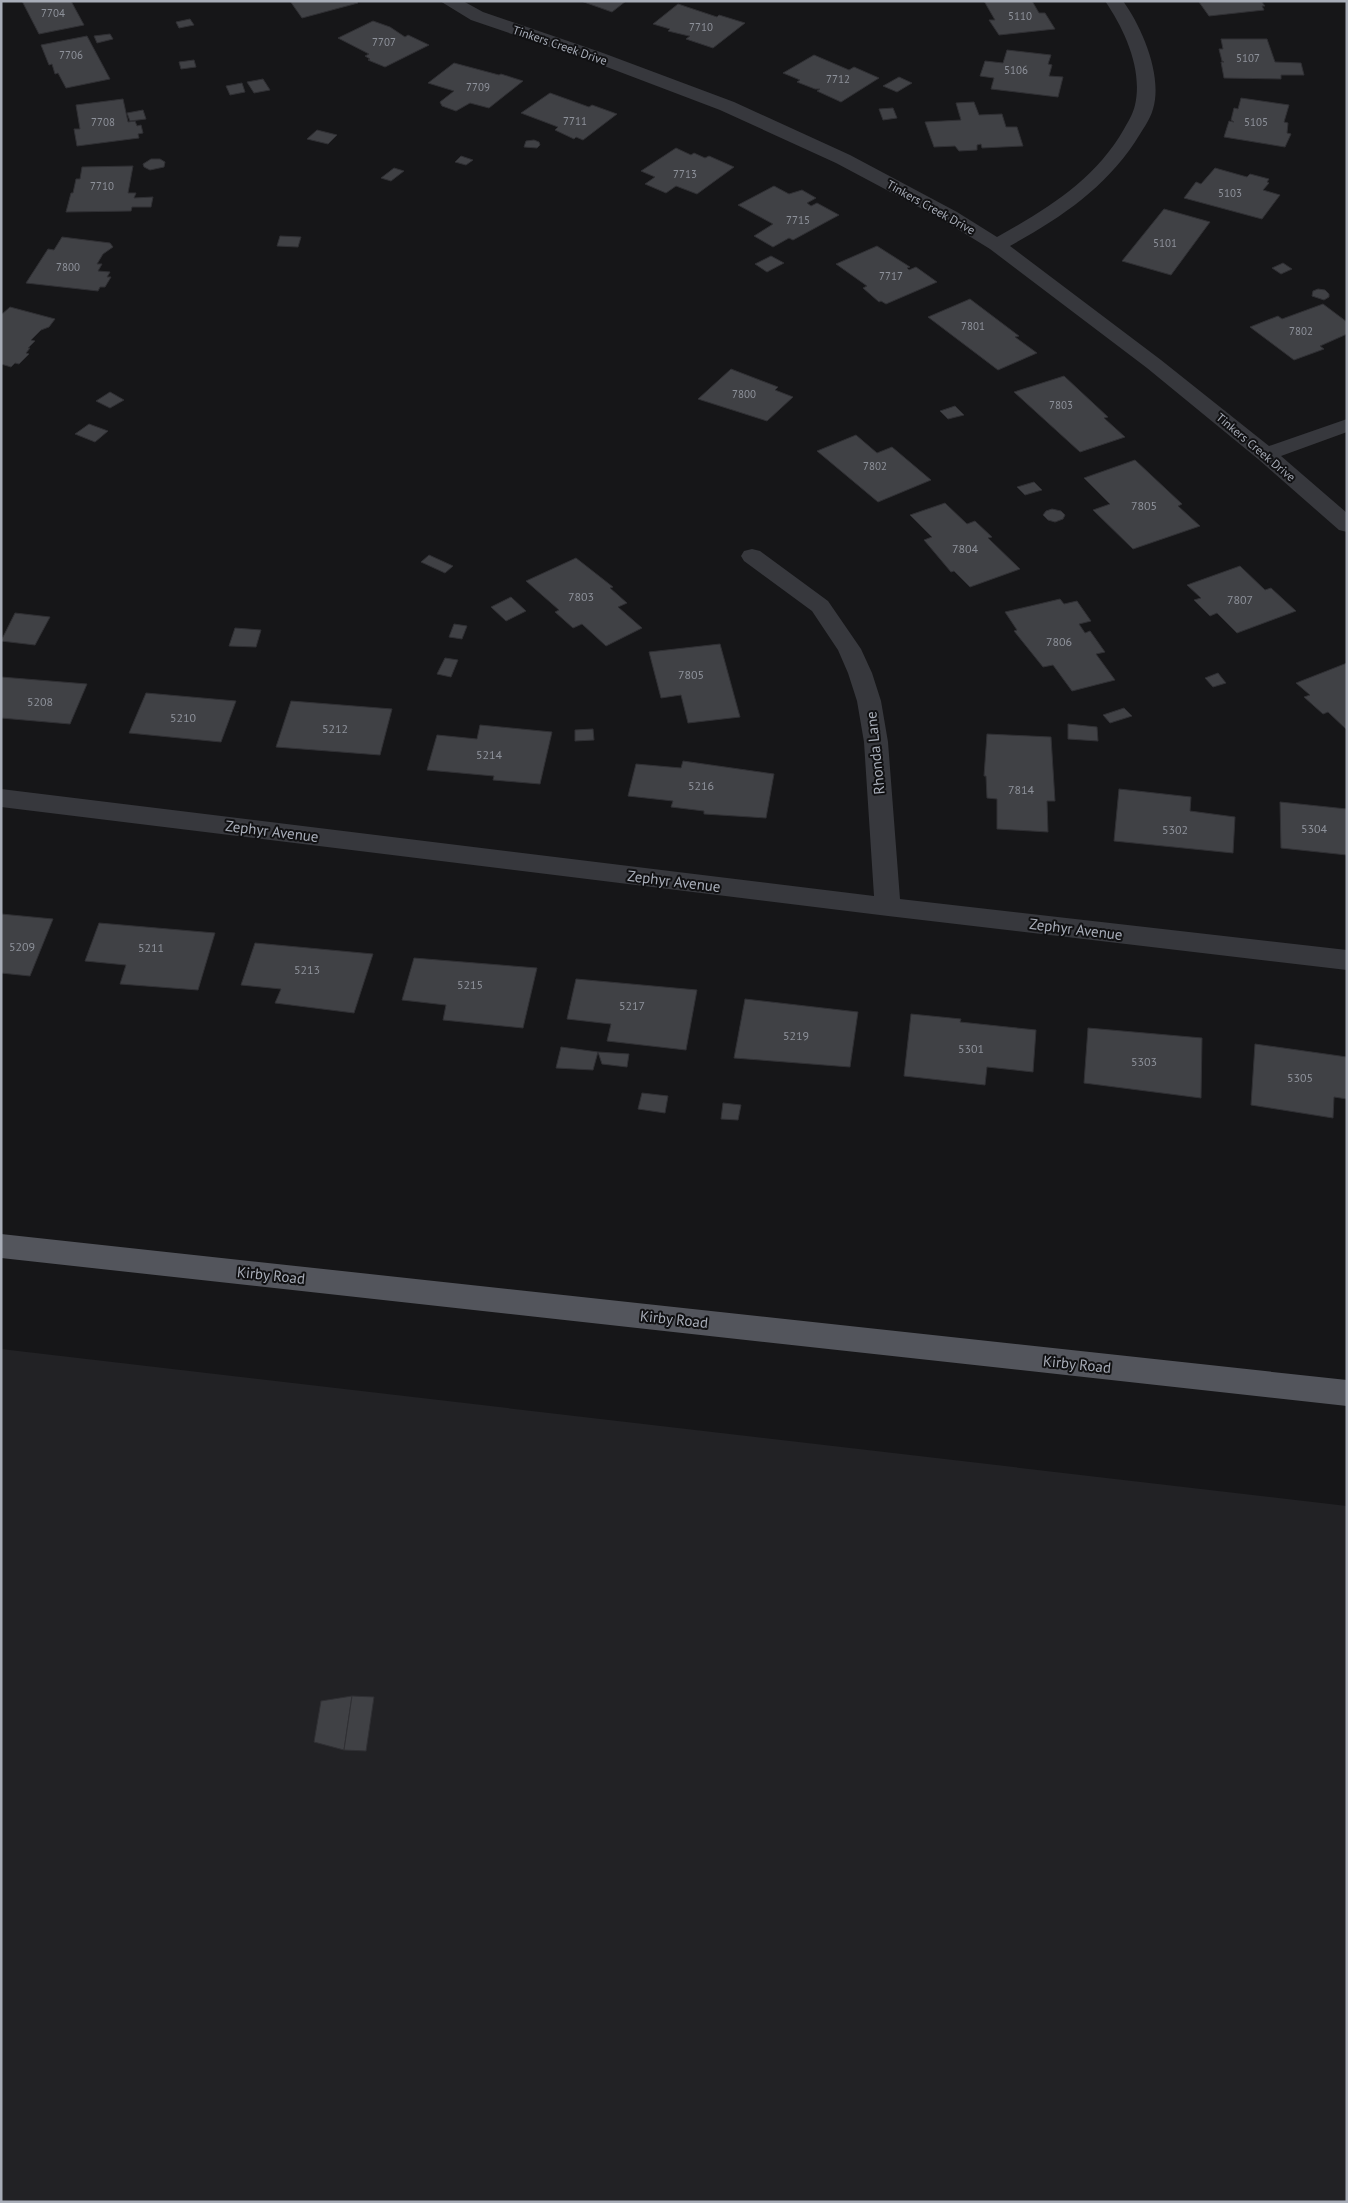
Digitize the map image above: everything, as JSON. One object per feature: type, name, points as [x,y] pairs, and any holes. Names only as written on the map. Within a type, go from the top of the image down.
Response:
[{"type":"main road","name":"Kirby Road","points":[[1,1246],[1347,1393]]},
{"type":"street","name":"Tinkers Creek Drive","points":[[449,1],[477,16],[640,73],[759,120],[895,186],[997,245],[1154,364],[1266,454],[1347,525]]},
{"type":"street","points":[[997,245],[1040,221],[1099,178],[1116,159],[1144,108],[1146,88],[1140,52],[1134,31],[1114,1]]},
{"type":"street","points":[[1266,454],[1347,425]]},
{"type":"street","name":"Rhonda Lane","points":[[752,556],[820,606],[849,649],[860,673],[869,701],[876,742],[888,907]]},
{"type":"street","name":"Zephyr Avenue","points":[[1,798],[888,907],[1347,960]]},
{"type":"shaded area","points":[[1,1349],[1347,1506],[1347,2202],[1,2202]]},
{"type":"building","points":[[22,1],[71,1],[84,25],[39,34]]},
{"type":"building","points":[[290,1],[356,1],[358,3],[302,18]]},
{"type":"building","points":[[581,1],[626,1],[612,12]]},
{"type":"building","points":[[984,1],[1032,1],[1039,13],[1045,13],[1055,29],[999,35],[989,20],[995,20]]},
{"type":"building","points":[[1261,1],[1265,6],[1262,6],[1264,10],[1209,16],[1199,2]]},
{"type":"building","points":[[678,4],[717,17],[719,15],[745,23],[713,48],[686,39],[690,36],[668,31],[670,29],[653,24]]},
{"type":"building","points":[[190,19],[194,25],[179,28],[176,22]]},
{"type":"building","points":[[373,21],[390,27],[405,37],[408,35],[429,45],[385,67],[368,60],[370,59],[365,56],[369,54],[338,38]]},
{"type":"building","points":[[110,34],[113,39],[97,43],[94,36]]},
{"type":"building","points":[[87,36],[110,79],[66,88],[58,73],[55,74],[52,64],[49,65],[41,45]]},
{"type":"building","points":[[1221,39],[1267,39],[1275,62],[1301,63],[1304,75],[1281,75],[1281,79],[1224,78],[1221,62],[1224,62],[1222,61],[1219,49],[1223,49]]},
{"type":"building","points":[[1007,50],[1051,55],[1048,64],[1052,65],[1049,76],[1063,77],[1058,97],[991,89],[994,78],[980,76],[985,61],[1003,63]]},
{"type":"building","points":[[814,55],[849,70],[854,67],[879,78],[841,102],[817,91],[820,89],[797,82],[800,80],[783,73]]},
{"type":"building","points":[[194,60],[196,67],[181,69],[179,62]]},
{"type":"building","points":[[454,63],[523,81],[489,108],[470,103],[456,111],[442,106],[440,102],[454,91],[428,83]]},
{"type":"building","points":[[899,77],[912,83],[897,92],[883,86]]},
{"type":"building","points":[[263,79],[270,90],[254,93],[247,82]]},
{"type":"building","points":[[242,83],[245,92],[230,95],[226,86]]},
{"type":"building","points":[[550,93],[589,107],[592,105],[617,114],[583,140],[576,137],[574,139],[555,130],[558,127],[521,113]]},
{"type":"building","points":[[1241,98],[1289,105],[1284,122],[1288,123],[1287,133],[1291,134],[1285,147],[1224,137],[1229,121],[1234,122],[1231,120],[1234,108],[1238,109]]},
{"type":"building","points":[[123,99],[128,122],[135,121],[137,126],[141,125],[143,133],[138,134],[139,138],[77,146],[74,129],[80,129],[76,105]]},
{"type":"building","points":[[974,102],[979,115],[1002,114],[1006,127],[1017,127],[1023,146],[982,148],[981,144],[977,145],[977,150],[959,151],[955,146],[934,147],[925,122],[961,120],[956,103]]},
{"type":"building","points":[[893,108],[897,118],[883,120],[879,109]]},
{"type":"building","points":[[143,110],[146,119],[130,121],[127,113]]},
{"type":"building","points":[[317,130],[337,135],[328,144],[307,139]]},
{"type":"building","points":[[534,140],[539,142],[540,145],[537,148],[524,147],[526,141]]},
{"type":"building","points":[[676,148],[691,155],[694,153],[705,158],[709,156],[734,167],[697,194],[676,186],[666,193],[645,184],[655,177],[641,171]]},
{"type":"building","points":[[461,156],[473,160],[466,165],[455,162]]},
{"type":"building","points":[[151,159],[160,159],[165,162],[164,167],[150,170],[144,167],[143,164]]},
{"type":"building","points":[[133,166],[128,193],[136,193],[134,198],[153,197],[151,207],[132,207],[131,211],[66,212],[76,179],[80,179],[82,167]]},
{"type":"building","points":[[394,168],[404,171],[391,181],[381,178]]},
{"type":"building","points":[[1215,168],[1247,177],[1250,174],[1269,179],[1267,182],[1269,183],[1263,190],[1280,195],[1262,219],[1184,198],[1196,182],[1201,184]]},
{"type":"building","points":[[774,186],[789,194],[802,190],[816,198],[807,203],[811,206],[817,203],[839,215],[793,240],[789,238],[773,247],[754,236],[773,224],[738,205]]},
{"type":"building","points":[[1164,209],[1210,222],[1171,275],[1122,261]]},
{"type":"building","points":[[280,236],[301,237],[298,247],[277,246]]},
{"type":"building","points":[[62,237],[110,243],[113,247],[103,254],[97,264],[102,264],[98,271],[110,272],[107,277],[111,277],[105,287],[100,287],[98,291],[26,283],[48,249],[54,250]]},
{"type":"building","points":[[877,246],[910,267],[907,268],[909,270],[916,267],[937,282],[886,304],[881,301],[879,302],[863,288],[867,286],[836,264]]},
{"type":"building","points":[[771,256],[784,263],[767,272],[755,264]]},
{"type":"building","points":[[1283,263],[1292,269],[1281,274],[1272,268]]},
{"type":"building","points":[[1318,289],[1325,290],[1329,297],[1324,300],[1312,296],[1313,291]]},
{"type":"building","points":[[970,299],[1019,336],[1015,337],[1037,353],[998,370],[928,317]]},
{"type":"building","points":[[1323,304],[1347,322],[1347,334],[1320,346],[1324,349],[1294,360],[1250,327],[1278,316],[1282,319]]},
{"type":"building","points":[[10,307],[55,319],[49,327],[41,330],[31,340],[35,341],[28,348],[30,348],[26,353],[29,354],[19,364],[15,363],[11,367],[1,364],[1,315]]},
{"type":"building","points":[[731,369],[778,387],[775,390],[793,397],[767,421],[698,399]]},
{"type":"building","points":[[1064,376],[1108,417],[1104,418],[1125,437],[1080,452],[1014,392]]},
{"type":"building","points":[[110,392],[124,400],[110,408],[96,401]]},
{"type":"building","points":[[955,406],[964,415],[948,419],[940,411]]},
{"type":"building","points":[[89,424],[108,431],[95,442],[75,434]]},
{"type":"building","points":[[856,435],[877,453],[892,447],[931,480],[878,502],[817,451]]},
{"type":"building","points":[[1135,460],[1182,504],[1178,506],[1200,526],[1133,549],[1093,510],[1110,504],[1084,478]]},
{"type":"building","points":[[1034,482],[1042,490],[1025,495],[1017,487]]},
{"type":"building","points":[[945,503],[967,524],[975,521],[992,537],[988,538],[1020,569],[970,587],[954,571],[951,572],[924,540],[932,537],[910,515]]},
{"type":"building","points":[[1052,509],[1061,511],[1065,515],[1063,519],[1055,522],[1048,520],[1043,515],[1046,511]]},
{"type":"building","points":[[429,555],[453,566],[445,573],[421,562]]},
{"type":"building","points":[[576,558],[613,587],[610,588],[627,603],[618,607],[642,628],[606,646],[582,624],[573,628],[555,612],[559,610],[526,581]]},
{"type":"building","points":[[1240,566],[1265,590],[1271,588],[1296,611],[1237,633],[1217,613],[1210,616],[1194,600],[1201,598],[1187,585]]},
{"type":"building","points":[[511,597],[526,611],[506,621],[491,607]]},
{"type":"building","points":[[1060,599],[1064,604],[1077,601],[1091,621],[1079,624],[1085,633],[1090,631],[1105,652],[1096,654],[1115,680],[1072,691],[1053,665],[1043,667],[1014,631],[1017,630],[1005,612]]},
{"type":"building","points":[[15,613],[50,617],[35,645],[1,641]]},
{"type":"building","points":[[454,624],[467,626],[462,639],[449,637]]},
{"type":"building","points":[[235,628],[261,630],[256,647],[229,646]]},
{"type":"building","points":[[720,644],[740,717],[688,723],[681,695],[661,698],[649,652]]},
{"type":"building","points":[[445,658],[458,660],[451,677],[437,674]]},
{"type":"building","points":[[1347,663],[1347,730],[1328,712],[1323,714],[1304,697],[1310,695],[1296,683]]},
{"type":"building","points":[[1218,673],[1226,683],[1213,687],[1205,678]]},
{"type":"building","points":[[1,677],[87,684],[70,724],[1,718]]},
{"type":"building","points":[[146,693],[236,701],[221,742],[129,733]]},
{"type":"building","points":[[291,701],[392,709],[380,755],[276,747]]},
{"type":"building","points":[[1124,708],[1132,716],[1110,723],[1103,715]]},
{"type":"building","points":[[1068,724],[1097,727],[1098,741],[1068,739]]},
{"type":"building","points":[[480,725],[552,732],[540,784],[493,780],[494,776],[427,770],[437,735],[477,739]]},
{"type":"building","points":[[593,729],[594,740],[575,741],[575,730]]},
{"type":"building","points":[[987,734],[1051,737],[1055,801],[1047,801],[1048,832],[997,829],[997,799],[987,798],[986,776],[984,776]]},
{"type":"building","points":[[683,761],[774,774],[766,818],[704,814],[704,811],[671,807],[673,801],[628,796],[636,764],[681,768]]},
{"type":"building","points":[[1119,789],[1191,797],[1190,811],[1235,817],[1233,853],[1114,841]]},
{"type":"building","points":[[1280,802],[1347,809],[1347,855],[1281,848]]},
{"type":"building","points":[[1,914],[53,919],[30,976],[1,973]]},
{"type":"building","points":[[99,923],[215,933],[198,990],[120,984],[126,965],[85,961]]},
{"type":"building","points":[[255,943],[373,954],[354,1013],[275,1003],[281,989],[241,985]]},
{"type":"building","points":[[414,958],[537,968],[523,1028],[443,1020],[446,1005],[402,1000]]},
{"type":"building","points":[[576,979],[697,990],[686,1050],[607,1041],[611,1024],[567,1019]]},
{"type":"building","points":[[745,999],[858,1012],[850,1067],[734,1058]]},
{"type":"building","points":[[911,1014],[961,1019],[960,1022],[1036,1030],[1033,1072],[987,1067],[985,1085],[904,1076]]},
{"type":"building","points":[[1088,1028],[1202,1038],[1201,1098],[1084,1083]]},
{"type":"building","points":[[1255,1044],[1347,1057],[1347,1099],[1334,1097],[1333,1118],[1251,1105]]},
{"type":"building","points":[[561,1047],[598,1052],[593,1070],[556,1068]]},
{"type":"building","points":[[598,1052],[629,1054],[627,1067],[602,1064]]},
{"type":"building","points":[[642,1093],[668,1096],[665,1113],[638,1109]]},
{"type":"building","points":[[723,1103],[741,1105],[738,1120],[721,1119]]},
{"type":"building","points":[[352,1696],[344,1750],[314,1742],[321,1701]]},
{"type":"building","points":[[352,1696],[374,1697],[366,1751],[344,1750]]}]
